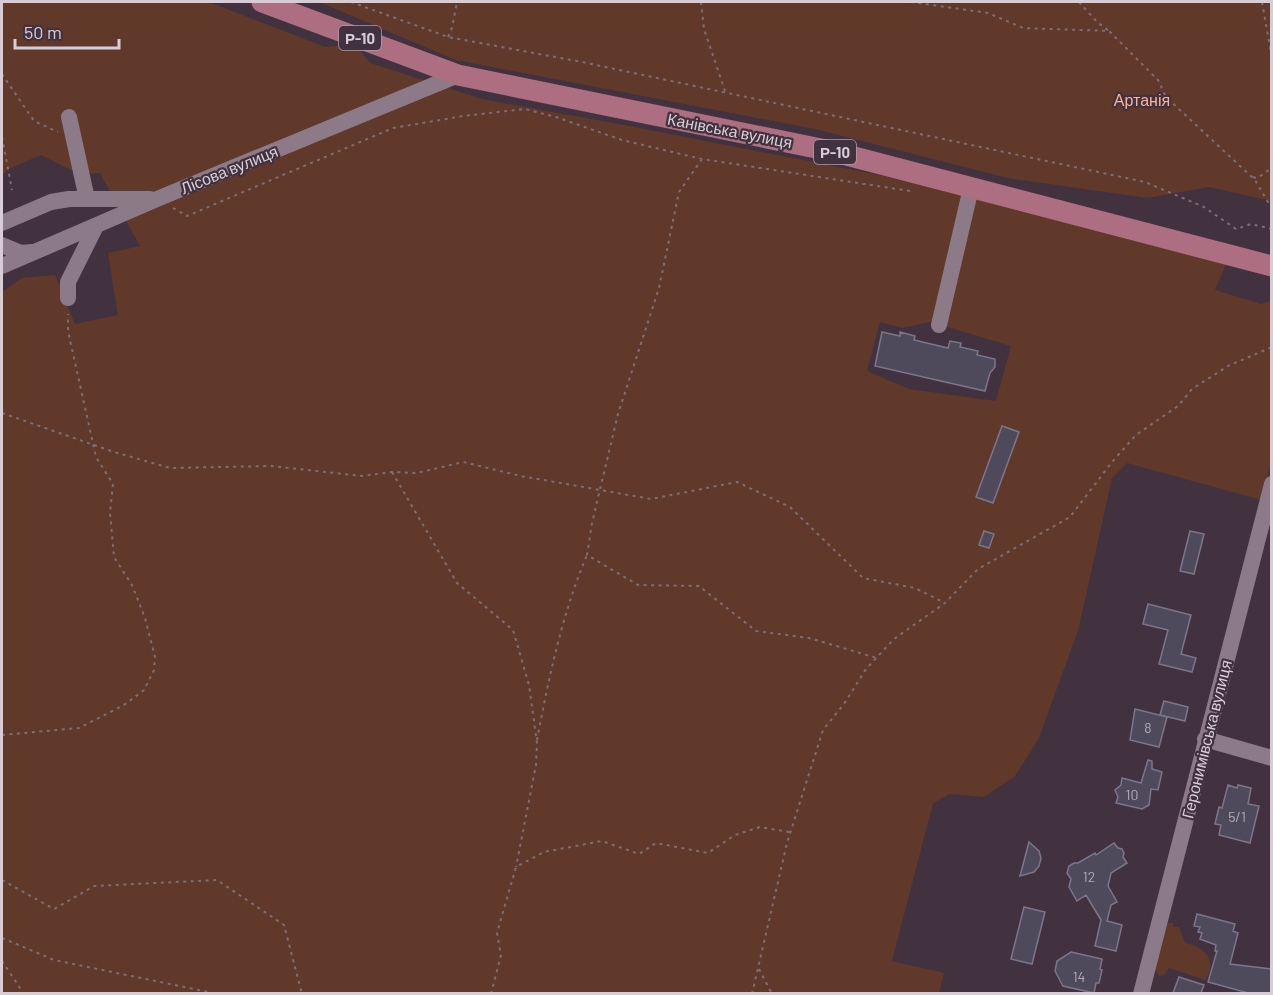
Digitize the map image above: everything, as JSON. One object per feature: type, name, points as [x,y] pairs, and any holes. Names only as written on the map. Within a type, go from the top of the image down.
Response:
[{"type":"main road","name":"Канівська вулиця","points":[[262,2],[458,75],[820,148],[1272,266]]},
{"type":"street","name":"Лісова вулиця","points":[[2,266],[157,199],[458,75]]},
{"type":"street","points":[[69,117],[87,199]]},
{"type":"street","points":[[939,325],[971,188]]},
{"type":"street","points":[[2,223],[51,202],[69,199],[157,199]]},
{"type":"street","points":[[68,298],[68,282],[96,226]]},
{"type":"street","points":[[2,245],[21,253],[33,252]]},
{"type":"street","name":"Геронимівська вулиця","points":[[1141,993],[1272,484]]},
{"type":"street","points":[[1205,739],[1272,758]]},
{"type":"path","points":[[351,2],[448,37],[582,62],[1145,182],[1204,207],[1236,229],[1251,224],[1272,229]]},
{"type":"path","points":[[448,37],[457,2]]},
{"type":"path","points":[[701,2],[704,29],[726,93]]},
{"type":"path","points":[[911,2],[988,13],[1023,28],[1109,31]]},
{"type":"path","points":[[1079,2],[1158,80],[1166,97],[1250,176],[1272,209]]},
{"type":"path","points":[[1262,2],[1272,59]]},
{"type":"path","points":[[2,74],[34,121],[56,132],[73,135]]},
{"type":"path","points":[[157,199],[187,216],[393,128],[463,116],[525,110],[556,117],[622,140],[702,159],[911,191]]},
{"type":"path","points":[[2,137],[12,190]]},
{"type":"path","points":[[491,993],[501,955],[497,933],[516,867],[536,765],[537,743],[548,681],[573,590],[587,555],[592,523],[618,414],[659,288],[679,192],[702,159]]},
{"type":"path","points":[[1250,176],[1256,178],[1272,167]]},
{"type":"path","points":[[2,735],[79,728],[124,705],[144,690],[154,670],[155,657],[145,618],[132,585],[114,557],[110,513],[113,484],[96,457],[68,330],[68,298]]},
{"type":"path","points":[[752,993],[791,832],[823,730],[844,704],[866,669],[894,639],[945,603],[978,569],[1070,517],[1136,435],[1178,406],[1192,389],[1228,366],[1272,347]]},
{"type":"path","points":[[2,413],[170,468],[271,466],[362,476],[392,472],[417,473],[463,462],[521,476],[651,499],[737,482],[790,507],[864,578],[915,588],[945,603]]},
{"type":"path","points":[[392,472],[457,583],[513,630],[529,685],[537,743]]},
{"type":"path","points":[[587,555],[638,585],[699,586],[756,631],[809,638],[877,657]]},
{"type":"path","points":[[516,867],[544,852],[602,841],[639,854],[656,843],[708,853],[735,835],[760,827],[791,832]]},
{"type":"path","points":[[2,880],[54,909],[94,886],[217,880],[284,925],[302,993]]},
{"type":"path","points":[[2,938],[54,960],[218,993]]},
{"type":"path","points":[[2,961],[24,993]]},
{"type":"path","points":[[758,968],[772,993]]},
{"type":"green space","points":[[2,2],[209,2],[325,47],[347,45],[360,50],[370,63],[482,99],[965,192],[935,321],[902,328],[880,322],[867,371],[909,389],[996,401],[1011,346],[944,326],[974,195],[1227,262],[1215,290],[1261,304],[1271,301],[1272,457],[1262,500],[1127,463],[1112,478],[1078,631],[1038,740],[1015,776],[984,797],[950,794],[933,803],[892,961],[944,973],[939,993],[2,993],[2,292],[22,278],[55,275],[75,324],[118,315],[108,253],[140,246],[100,173],[79,174],[41,155],[9,169],[2,175]]},
{"type":"green space","name":"Артанія","points":[[319,2],[1271,2],[1271,201],[1209,187],[1147,198],[1008,178],[815,129],[456,60]]},
{"type":"green space","points":[[1168,923],[1173,923],[1173,927],[1179,927],[1185,943],[1204,951],[1207,955],[1210,966],[1205,980],[1169,968],[1164,975],[1159,976],[1155,969]]},
{"type":"building","points":[[882,332],[900,336],[900,332],[915,336],[914,340],[948,348],[950,341],[961,343],[960,347],[978,351],[977,355],[995,359],[995,367],[990,373],[985,391],[875,366]]},
{"type":"building","points":[[1002,426],[1019,432],[993,503],[976,497]]},
{"type":"building","points":[[984,531],[994,534],[989,548],[979,545]]},
{"type":"building","points":[[1190,531],[1204,534],[1194,574],[1180,571]]},
{"type":"building","points":[[1148,604],[1191,615],[1181,654],[1196,658],[1192,672],[1159,664],[1168,630],[1143,624]]},
{"type":"building","points":[[1164,701],[1188,707],[1185,721],[1160,715]]},
{"type":"building","points":[[1135,709],[1167,717],[1159,747],[1130,740]]},
{"type":"building","points":[[1148,760],[1152,761],[1152,769],[1162,772],[1158,790],[1151,789],[1149,805],[1142,809],[1116,803],[1118,797],[1115,790],[1121,785],[1122,778],[1141,783]]},
{"type":"building","points":[[1228,785],[1237,788],[1238,785],[1251,788],[1248,804],[1259,806],[1250,843],[1219,835],[1221,825],[1215,824]]},
{"type":"building","points":[[1029,842],[1039,851],[1041,858],[1039,866],[1034,872],[1020,876]]},
{"type":"building","points":[[1114,843],[1122,849],[1127,863],[1111,873],[1108,886],[1117,902],[1111,905],[1107,921],[1122,925],[1116,951],[1095,946],[1101,920],[1086,895],[1077,901],[1069,887],[1071,879],[1067,873],[1069,866],[1095,853],[1096,855]]},
{"type":"building","points":[[1024,907],[1045,912],[1032,964],[1011,959]]},
{"type":"building","points":[[1197,914],[1235,924],[1233,931],[1238,933],[1230,964],[1272,969],[1272,993],[1248,993],[1208,982],[1217,951],[1215,951],[1216,945],[1200,939],[1202,933],[1198,932],[1200,927],[1194,926]]},
{"type":"building","points":[[1071,952],[1102,959],[1099,983],[1096,983],[1094,993],[1063,986],[1055,971],[1057,961]]},
{"type":"building","points":[[1179,977],[1204,985],[1201,993],[1173,993]]}]
